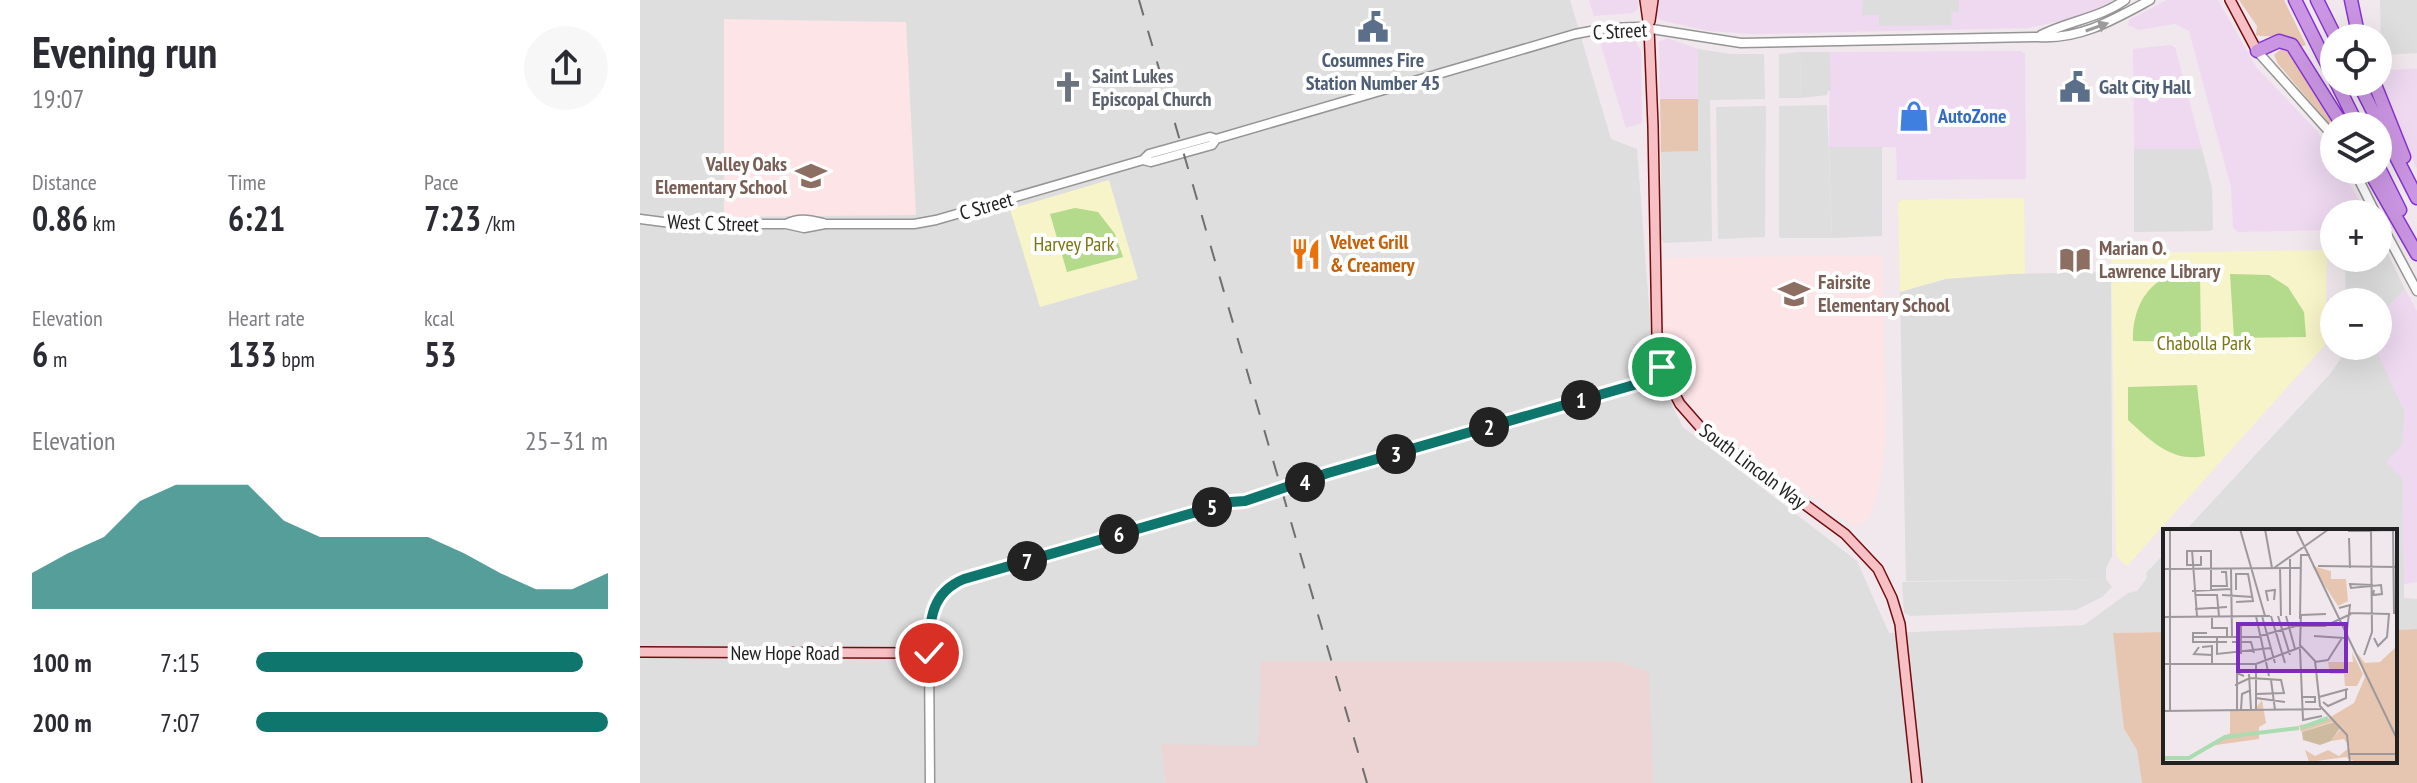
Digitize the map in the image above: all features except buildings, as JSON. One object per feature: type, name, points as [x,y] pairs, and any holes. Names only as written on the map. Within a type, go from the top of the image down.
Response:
[{"type":"highway","points":[[2295,0],[2320,50]]},
{"type":"highway","points":[[2317,0],[2329,24]]},
{"type":"highway","points":[[2351,0],[2356,24]]},
{"type":"highway","points":[[2257,51],[2279,41],[2292,45],[2334,112]]},
{"type":"highway","points":[[2365,96],[2417,198]]},
{"type":"highway","points":[[2380,96],[2417,190]]},
{"type":"highway","points":[[2377,184],[2417,254]]},
{"type":"highway","points":[[2387,184],[2417,244]]},
{"type":"main road","name":"South Lincoln Way","points":[[1645,0],[1649,28],[1657,336],[1665,376],[1680,404],[1701,428],[1845,534],[1878,569],[1900,624],[1917,783]]},
{"type":"main road","name":"South Lincoln Way","points":[[1649,28],[1653,0]]},
{"type":"main road","points":[[2230,0],[2257,51]]},
{"type":"main road","points":[[929,653],[930,620],[940,596],[947,588],[964,579],[1231,502],[1244,494],[1328,473],[1665,376]]},
{"type":"main road","name":"New Hope Road","points":[[640,652],[929,653]]},
{"type":"street","name":"C Street","points":[[2038,37],[2125,0]]},
{"type":"street","name":"C Street","points":[[786,224],[794,219],[825,224],[926,223],[1143,160],[1149,154],[1210,137],[1216,139],[1575,34],[1607,28],[1649,28],[1741,43],[2061,39],[2114,21],[2150,0]]},
{"type":"street","points":[[2257,51],[2320,121]]},
{"type":"street","name":"West C Street","points":[[640,219],[693,225],[786,224]]},
{"type":"street","points":[[2392,244],[2417,291]]},
{"type":"street","points":[[929,653],[930,783]]},
{"type":"shaded area","points":[[640,0],[1570,0],[1611,139],[1637,149],[1654,371],[1683,427],[1857,561],[1889,633],[2084,625],[2128,593],[2137,591],[2147,578],[2146,573],[2163,555],[2163,632],[2114,633],[2124,729],[2137,750],[2142,783],[640,783]]},
{"type":"shaded area","points":[[1589,0],[1638,0],[1638,9],[1633,13],[1594,16]]},
{"type":"shaded area","points":[[1655,0],[2118,0],[2083,16],[2028,28],[1753,34],[1708,31],[1661,20],[1655,15]]},
{"type":"shaded area","points":[[1863,0],[1959,0],[1959,12],[1951,12],[1952,25],[1879,26],[1879,15],[1862,15]]},
{"type":"shaded area","points":[[2167,0],[2218,0],[2256,67],[2320,136],[2320,184],[2350,184],[2359,200],[2320,200],[2320,230],[2238,232],[2233,228],[2231,187],[2189,31],[2175,24],[2139,30],[2128,25],[2129,20]]},
{"type":"shaded area","points":[[2239,0],[2284,0],[2306,45],[2300,47],[2283,36],[2256,35],[2257,26]]},
{"type":"shaded area","points":[[2380,0],[2417,0],[2417,53],[2392,55],[2392,24],[2380,24]]},
{"type":"shaded area","points":[[724,19],[906,22],[916,215],[724,217]]},
{"type":"shaded area","points":[[1633,38],[1641,50],[1642,123],[1626,128],[1600,42]]},
{"type":"shaded area","points":[[1667,38],[1698,49],[1698,99],[1660,99],[1659,42]]},
{"type":"shaded area","points":[[2175,47],[2202,149],[2134,149],[2133,49]]},
{"type":"shaded area","points":[[1698,49],[1731,54],[1764,54],[1765,99],[1710,100],[1712,241],[1664,243],[1661,239],[1661,152],[1698,151]]},
{"type":"shaded area","points":[[2281,49],[2291,53],[2326,112],[2320,114],[2278,64],[2274,55]]},
{"type":"shaded area","points":[[2021,51],[2025,54],[2026,179],[1897,180],[1896,147],[1829,147],[1830,52]]},
{"type":"shaded area","points":[[1800,52],[1801,98],[1779,98],[1779,54]]},
{"type":"shaded area","points":[[1800,52],[1830,52],[1831,91],[1827,95],[1801,98]]},
{"type":"shaded area","points":[[2417,69],[2417,169],[2385,96],[2392,96],[2392,70]]},
{"type":"shaded area","points":[[1660,99],[1698,99],[1698,151],[1661,152]]},
{"type":"shaded area","points":[[1827,105],[1832,238],[1781,238],[1779,106]]},
{"type":"shaded area","points":[[1766,106],[1765,237],[1718,239],[1716,107]]},
{"type":"shaded area","points":[[1829,147],[1882,147],[1882,236],[1832,238]]},
{"type":"shaded area","points":[[2134,149],[2202,149],[2212,188],[2213,229],[2134,232]]},
{"type":"shaded area","points":[[1882,257],[1886,439],[1878,493],[1870,515],[1862,524],[1854,526],[1709,425],[1684,397],[1667,363],[1661,330],[1661,265],[1667,258]]},
{"type":"shaded area","points":[[2392,262],[2405,289],[2392,302],[2392,288],[2346,288],[2345,272],[2392,272]]},
{"type":"shaded area","points":[[2111,272],[2112,556],[2106,568],[2106,579],[1906,581],[1900,292],[1946,279]]},
{"type":"shaded area","points":[[2405,289],[2417,311],[2417,582],[2404,584],[2402,478],[2386,463],[2403,443],[2404,410],[2381,360],[2392,360],[2392,302]]},
{"type":"shaded area","points":[[2340,360],[2381,360],[2404,410],[2404,598],[2417,599],[2417,629],[2397,630],[2397,529],[2187,529]]},
{"type":"shaded area","points":[[2106,579],[2112,587],[2102,597],[2076,610],[1910,616],[1904,613],[1902,582]]},
{"type":"shaded area","points":[[2417,629],[2417,783],[2142,783],[2137,750],[2124,729],[2113,633],[2163,632],[2163,763],[2397,763],[2397,630]]},
{"type":"shaded area","points":[[1261,661],[1617,661],[1649,672],[1653,783],[1166,783],[1161,744],[1258,746]]},
{"type":"green space","name":"Harvey Park","points":[[1109,180],[1138,279],[1040,307],[1010,209]]},
{"type":"green space","points":[[2024,198],[2025,274],[1946,279],[1900,292],[1898,203],[1902,200]]},
{"type":"green space","points":[[1075,208],[1098,212],[1115,234],[1123,257],[1067,272],[1050,214]]},
{"type":"green space","name":"Chabolla Park","points":[[2320,250],[2320,272],[2327,272],[2326,288],[2320,288],[2320,351],[2127,566],[2116,552],[2111,251]]},
{"type":"green space","points":[[2200,274],[2201,342],[2133,341],[2138,310],[2155,284],[2174,275]]},
{"type":"green space","points":[[2230,274],[2269,275],[2288,287],[2304,312],[2306,337],[2234,338]]},
{"type":"green space","points":[[2197,385],[2205,456],[2172,453],[2128,420],[2128,387]]},
{"type":"railway","points":[[1139,0],[1367,783]]},
{"type":"place","name":"Cosumnes Fire Station Number 45","points":[[1373,27]]},
{"type":"place","name":"Saint Lukes Episcopal Church","points":[[1068,87]]},
{"type":"place","name":"Galt City Hall","points":[[2075,87]]},
{"type":"place","name":"AutoZone","points":[[1914,116]]},
{"type":"place","name":"Valley Oaks Elementary School","points":[[811,176]]},
{"type":"place","name":"Velvet Grill & Creamery","points":[[1306,254]]},
{"type":"place","name":"Marian O. Lawrence Library","points":[[2075,260]]},
{"type":"place","name":"Fairsite Elementary School","points":[[1794,294]]},
{"type":"route","points":[[929,653],[931,612],[940,596],[956,582],[1231,502],[1245,501],[1328,473],[1665,376],[1662,367]]}]
